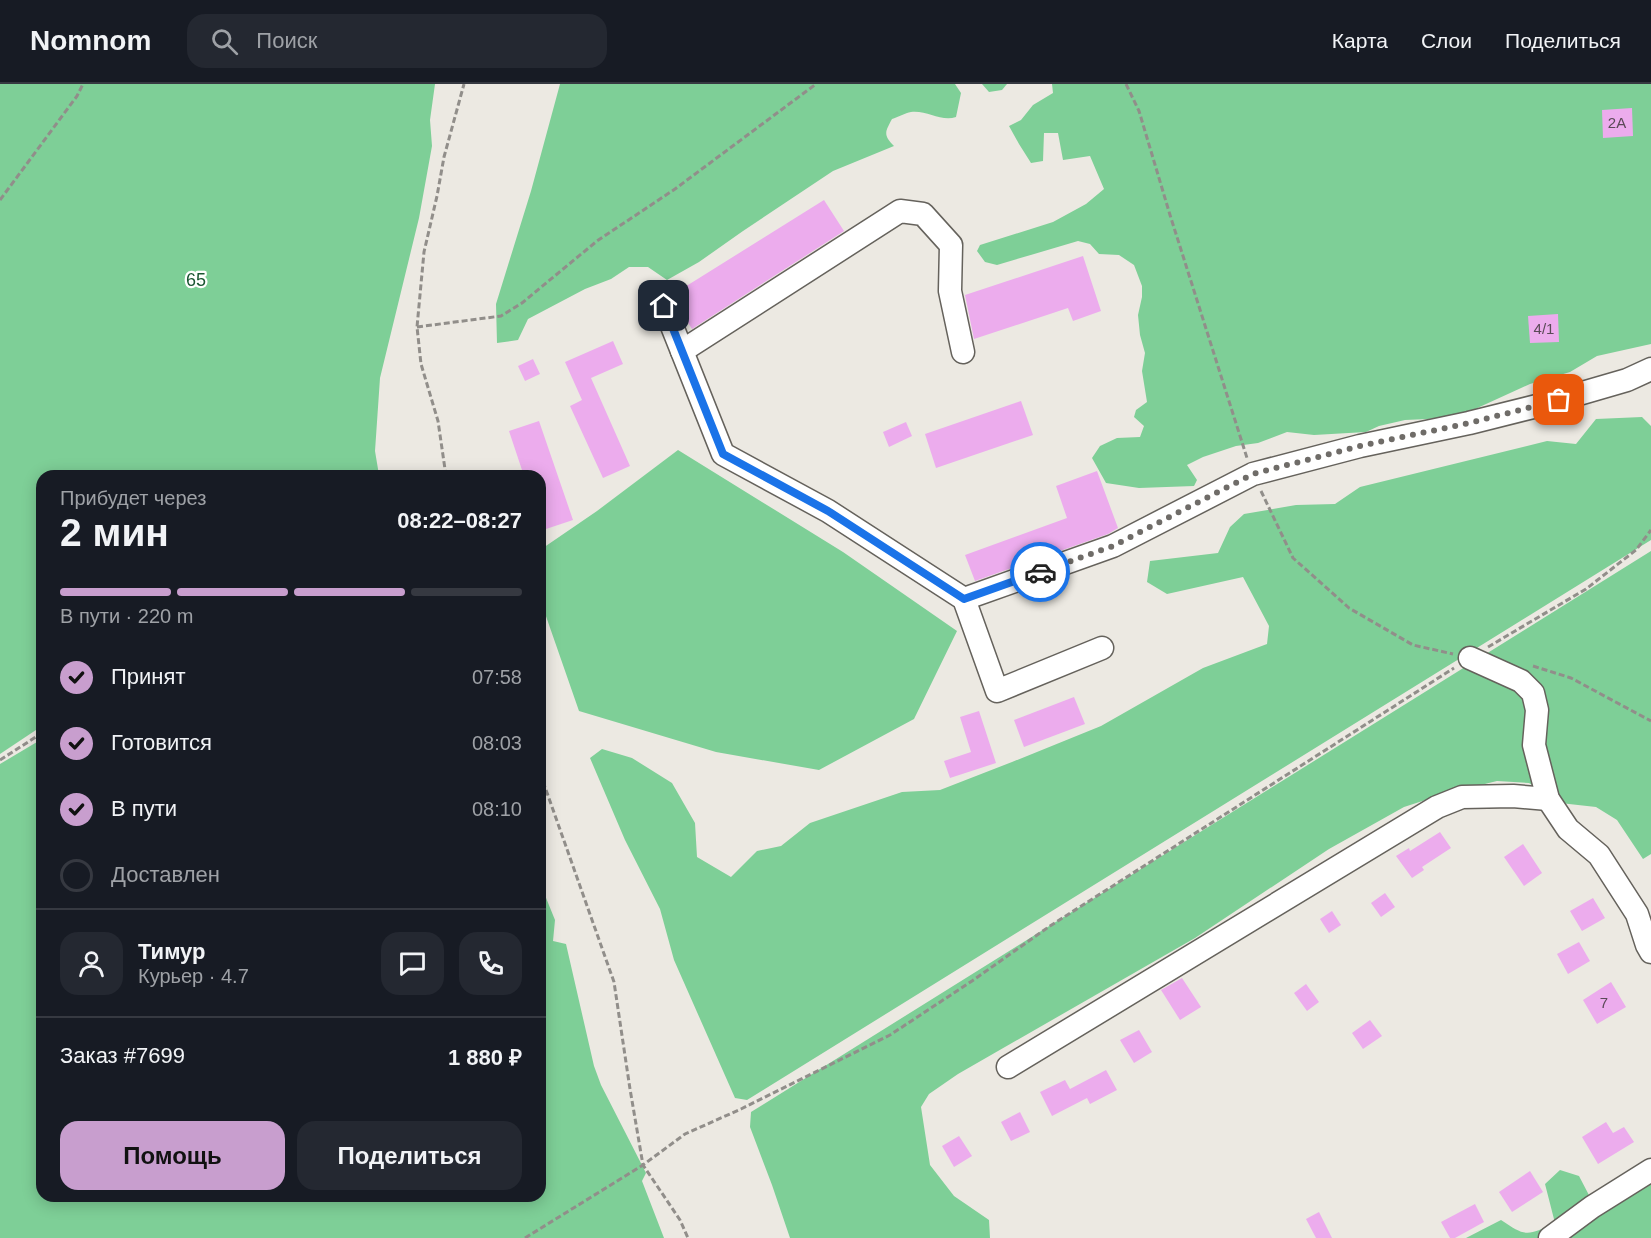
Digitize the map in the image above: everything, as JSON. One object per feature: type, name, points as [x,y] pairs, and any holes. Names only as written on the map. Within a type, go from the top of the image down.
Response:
[{"type":"street","points":[[682,351],[900,211],[923,214],[951,245],[950,291],[963,352]]},
{"type":"street","points":[[664,306],[723,454],[828,511],[964,599],[997,691],[1102,648]]},
{"type":"street","points":[[964,599],[1113,546],[1253,474],[1360,446],[1541,405],[1627,380],[1651,369]]},
{"type":"street","points":[[1470,658],[1521,681],[1533,693],[1537,710],[1534,746],[1548,799],[1568,829],[1599,855],[1637,914],[1651,952]]},
{"type":"street","points":[[1008,1067],[1437,807],[1462,797],[1514,796],[1548,799]]},
{"type":"street","points":[[1550,1238],[1592,1207],[1651,1170]]},
{"type":"path","points":[[0,200],[77,96],[83,84]]},
{"type":"path","points":[[445,470],[438,421],[421,364],[417,327],[424,252],[444,157],[464,84]]},
{"type":"path","points":[[417,327],[501,316],[522,303],[597,241],[675,189],[816,84]]},
{"type":"path","points":[[525,1238],[643,1165],[685,1134],[890,1035],[1050,926],[1470,658],[1586,589],[1636,550],[1651,530]]},
{"type":"path","points":[[0,760],[36,737]]},
{"type":"path","points":[[546,790],[614,982],[643,1165],[680,1220],[688,1238]]},
{"type":"green space","name":"65","points":[[0,84],[435,84],[430,120],[432,146],[419,218],[380,378],[375,451],[378,470],[36,470],[36,730],[0,754]]},
{"type":"green space","points":[[560,84],[955,84],[961,93],[956,117],[945,118],[911,112],[892,119],[886,133],[894,146],[833,171],[699,262],[667,280],[648,267],[629,267],[611,279],[585,289],[528,319],[518,340],[497,343],[496,304],[531,191]]},
{"type":"green space","points":[[982,84],[1007,84],[1002,90],[989,92]]},
{"type":"green space","points":[[1052,84],[1651,84],[1651,344],[1597,356],[1570,372],[1530,384],[1462,415],[1405,420],[1379,426],[1366,432],[1314,435],[1287,432],[1258,443],[1236,446],[1187,465],[1197,480],[1194,486],[1139,488],[1106,483],[1092,458],[1100,446],[1117,438],[1140,437],[1144,426],[1134,417],[1136,410],[1147,402],[1142,371],[1145,353],[1138,315],[1142,286],[1134,265],[1119,255],[1099,254],[1090,244],[1078,241],[997,265],[985,262],[977,251],[980,245],[1053,222],[1086,204],[1104,189],[1090,156],[1063,160],[1058,133],[1044,133],[1043,161],[1031,163],[1009,126],[1021,120],[1033,105],[1053,93]]},
{"type":"green space","points":[[1642,417],[1651,426],[1651,540],[747,1100],[735,1098],[674,960],[660,909],[625,840],[590,758],[602,749],[632,758],[672,783],[695,823],[697,857],[731,877],[757,851],[781,846],[810,823],[902,792],[940,790],[1012,762],[1101,726],[1203,668],[1267,644],[1269,626],[1243,577],[1167,594],[1147,582],[1150,561],[1218,553],[1230,527],[1244,514],[1296,505],[1335,504],[1360,487],[1547,441],[1576,444],[1596,419]]},
{"type":"green space","points":[[678,450],[843,552],[957,631],[914,719],[819,770],[716,752],[579,711],[546,616],[546,546]]},
{"type":"green space","points":[[1651,551],[1651,854],[1643,859],[1617,820],[1596,807],[1560,803],[1529,783],[1497,781],[1404,807],[1329,849],[1195,938],[958,1074],[929,1094],[921,1107],[930,1165],[954,1196],[989,1220],[990,1238],[790,1238],[750,1127],[751,1112]]},
{"type":"green space","points":[[36,743],[36,1202],[546,1202],[546,898],[555,920],[553,941],[566,944],[594,1066],[601,1085],[646,1173],[642,1181],[664,1238],[0,1238],[0,764]]},
{"type":"green space","points":[[1560,1170],[1579,1176],[1591,1199],[1651,1181],[1651,1238],[1466,1238],[1501,1220],[1527,1233],[1555,1223],[1545,1184]]},
{"type":"building","points":[[1632,108],[1633,136],[1603,138],[1602,110]]},
{"type":"building","points":[[824,200],[844,231],[692,329],[672,295]]},
{"type":"building","points":[[1083,256],[1101,311],[1073,321],[1068,308],[974,339],[965,295]]},
{"type":"building","points":[[1558,314],[1559,342],[1530,343],[1528,316]]},
{"type":"building","points":[[613,341],[623,364],[591,378],[630,466],[603,478],[570,406],[582,400],[565,362]]},
{"type":"building","points":[[533,359],[540,374],[525,381],[518,366]]},
{"type":"building","points":[[1021,401],[1033,435],[936,468],[925,434]]},
{"type":"building","points":[[539,421],[573,520],[546,529],[546,470],[522,470],[509,431]]},
{"type":"building","points":[[906,422],[912,436],[889,447],[883,432]]},
{"type":"building","points":[[1097,471],[1118,528],[1108,534],[975,581],[965,555],[1067,518],[1056,486]]},
{"type":"building","points":[[1074,697],[1085,724],[1024,747],[1014,720]]},
{"type":"building","points":[[979,711],[996,763],[950,778],[944,761],[971,752],[960,717]]},
{"type":"building","points":[[1440,832],[1451,848],[1422,867],[1424,870],[1412,878],[1396,856],[1409,848],[1410,851]]},
{"type":"building","points":[[1523,844],[1542,873],[1524,886],[1504,857]]},
{"type":"building","points":[[1385,893],[1395,907],[1381,917],[1371,903]]},
{"type":"building","points":[[1593,898],[1605,918],[1582,931],[1570,911]]},
{"type":"building","points":[[1332,911],[1341,925],[1329,933],[1320,919]]},
{"type":"building","points":[[1579,942],[1590,961],[1568,974],[1557,954]]},
{"type":"building","points":[[1182,978],[1201,1007],[1180,1020],[1161,990]]},
{"type":"building","points":[[1611,982],[1626,1007],[1597,1024],[1583,1000]]},
{"type":"building","points":[[1306,984],[1319,1002],[1307,1011],[1294,993]]},
{"type":"building","points":[[1370,1020],[1382,1036],[1363,1049],[1352,1033]]},
{"type":"building","points":[[1139,1030],[1152,1052],[1134,1063],[1120,1040]]},
{"type":"building","points":[[1106,1070],[1117,1090],[1090,1104],[1087,1098],[1052,1116],[1040,1092],[1065,1080],[1070,1089]]},
{"type":"building","points":[[1020,1112],[1030,1132],[1011,1141],[1001,1122]]},
{"type":"building","points":[[1606,1122],[1613,1133],[1624,1127],[1634,1142],[1598,1164],[1582,1137]]},
{"type":"building","points":[[959,1136],[972,1156],[954,1167],[942,1146]]},
{"type":"building","points":[[1530,1171],[1543,1192],[1512,1212],[1499,1192]]},
{"type":"building","points":[[1475,1204],[1484,1222],[1455,1238],[1450,1238],[1441,1222]]},
{"type":"building","points":[[1319,1212],[1332,1238],[1316,1238],[1306,1219]]},
{"type":"way so far","points":[[1040,572],[1113,546],[1253,474],[1360,446],[1469,423],[1559,400]]},
{"type":"route","points":[[664,306],[723,454],[828,511],[964,599],[1040,572]]}]
